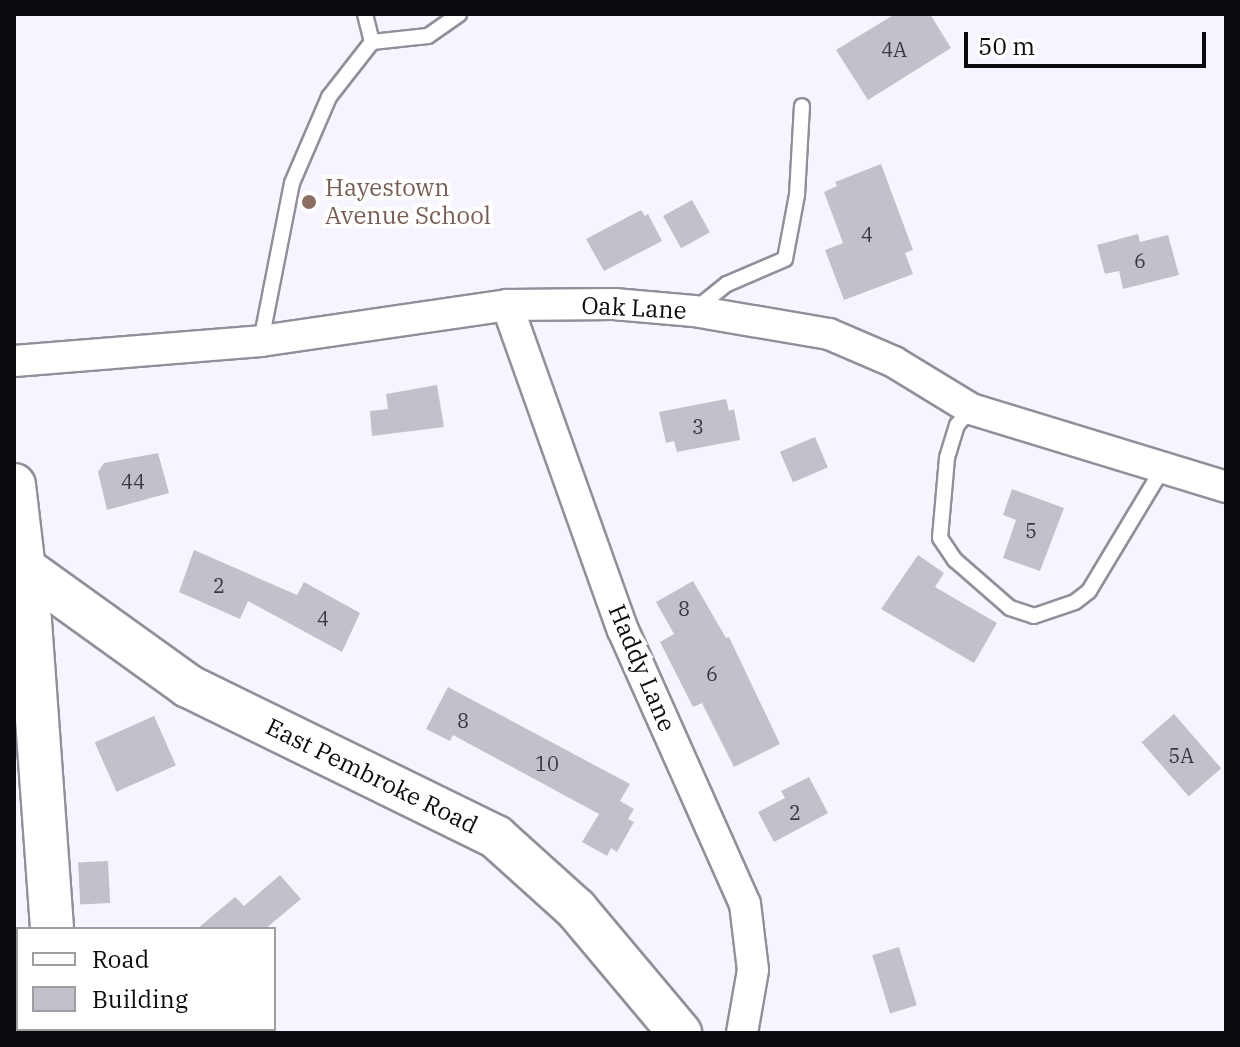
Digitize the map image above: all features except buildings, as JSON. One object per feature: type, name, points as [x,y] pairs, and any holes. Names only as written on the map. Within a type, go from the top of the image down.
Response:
[{"type":"street","name":"Oak Lane","points":[[14,361],[261,341],[507,305],[614,304],[694,311],[829,334],[894,362],[971,409],[1226,487]]},
{"type":"street","name":"Haddy Lane","points":[[507,305],[623,630],[745,904],[753,970],[742,1033]]},
{"type":"street","points":[[14,485],[24,568],[52,927]]},
{"type":"street","name":"East Pembroke Road","points":[[24,568],[188,686],[496,837],[576,909],[680,1033]]},
{"type":"lane","points":[[365,14],[372,42]]},
{"type":"lane","points":[[261,341],[292,183],[329,97],[372,42],[428,36],[459,14]]},
{"type":"lane","points":[[694,311],[727,284],[785,259],[797,195],[802,106]]},
{"type":"lane","points":[[971,409],[957,425],[947,458],[940,538],[955,560],[1010,608],[1034,616],[1075,602],[1089,591],[1163,468]]},
{"type":"place","name":"Hayestown Avenue School","points":[[309,202]]}]
